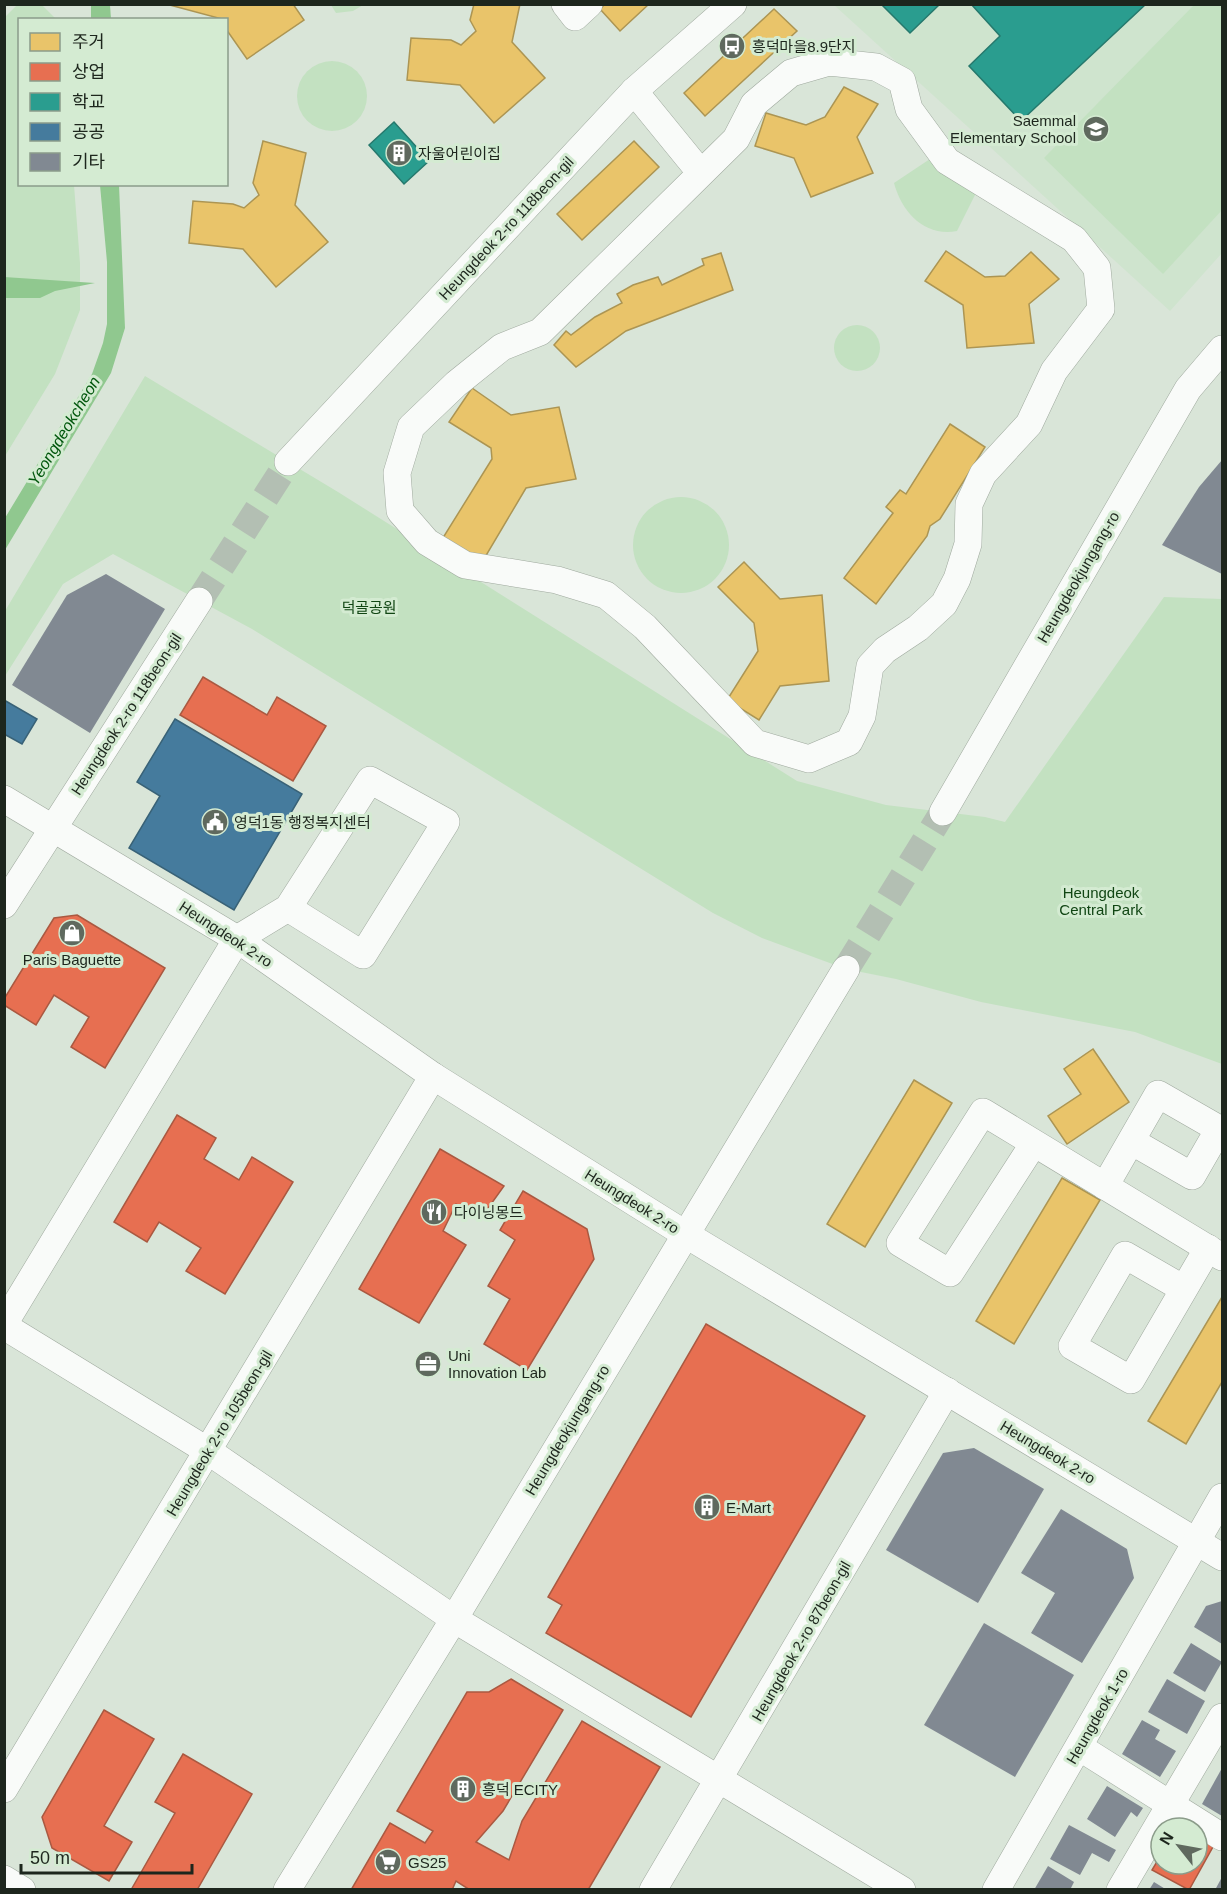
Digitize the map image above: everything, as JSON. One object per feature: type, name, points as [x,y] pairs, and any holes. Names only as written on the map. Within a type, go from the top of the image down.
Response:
[{"type":"street","points":[[565,4],[575,17],[589,4]]},
{"type":"street","name":"Heungdeok 2-ro 118beon-gil","points":[[288,462],[634,91],[733,4]]},
{"type":"street","points":[[829,62],[876,67],[902,81],[909,109],[947,161],[1074,239],[1097,268],[1101,309],[1054,371],[1029,424],[983,474],[969,504],[968,544],[957,579],[944,604],[918,628],[885,650],[870,666],[862,716],[849,742],[809,759],[755,743],[645,627],[606,594],[557,580],[465,565],[428,542],[400,511],[397,473],[411,427],[456,384],[502,347],[540,332],[700,172],[736,139],[754,105],[790,73],[829,62]]},
{"type":"street","points":[[634,91],[700,172]]},
{"type":"street","name":"Heungdeokjungang-ro","points":[[943,812],[1188,388],[1222,349]]},
{"type":"street","name":"Heungdeok 2-ro 118beon-gil","points":[[4,905],[199,601]]},
{"type":"street","points":[[288,908],[363,955],[446,822],[370,780],[288,908],[237,939],[4,1325],[208,1451],[454,1619],[902,1890]]},
{"type":"street","name":"Heungdeok 2-ro","points":[[4,799],[237,939],[433,1077],[685,1234],[1222,1557]]},
{"type":"street","name":"Heungdeokjungang-ro","points":[[287,1890],[454,1619],[846,969]]},
{"type":"street","name":"Heungdeok 2-ro 105beon-gil","points":[[4,1789],[433,1077]]},
{"type":"street","points":[[1034,1143],[950,1273],[900,1243],[983,1112],[1215,1252],[1184,1289],[1131,1380],[1072,1346],[1125,1255],[1184,1289]]},
{"type":"street","points":[[1105,1186],[1131,1141]]},
{"type":"street","name":"Heungdeok 2-ro 87beon-gil","points":[[653,1890],[947,1392]]},
{"type":"street","name":"Heungdeok 1-ro","points":[[996,1890],[1222,1497]]},
{"type":"street","points":[[1120,1890],[1222,1717]]},
{"type":"street","points":[[1079,1748],[1222,1837]]},
{"type":"street","points":[[4,1879],[22,1890]]},
{"type":"shaded area","name":"Saemmal Elementary School","points":[[834,5],[1222,5],[1222,253],[1170,311]]},
{"type":"green space","points":[[17,5],[42,5],[55,18],[18,18],[18,186],[74,186],[80,263],[80,310],[55,374],[5,456],[5,17]]},
{"type":"green space","points":[[331,5],[363,5],[353,11],[336,13]]},
{"type":"green space","points":[[1194,5],[1222,5],[1222,210],[1163,274],[1044,158]]},
{"type":"green space","points":[[332,61],[345,64],[357,71],[364,83],[367,96],[364,109],[357,121],[345,128],[332,131],[319,128],[307,121],[300,109],[297,96],[300,83],[307,71],[319,64]]},
{"type":"green space","points":[[930,159],[976,193],[957,231],[945,232],[925,226],[909,213],[898,194],[894,183]]},
{"type":"green space","points":[[862,325],[874,331],[879,339],[879,357],[874,365],[866,370],[852,371],[840,365],[835,357],[834,343],[840,331],[848,326]]},
{"type":"green space","points":[[145,376],[338,492],[797,781],[886,805],[985,817],[1005,822],[1164,597],[1222,599],[1222,1064],[1135,1032],[981,1002],[896,979],[846,969],[762,938],[713,913],[252,629],[113,554],[63,584],[5,676],[5,611]]},
{"type":"green space","points":[[681,497],[699,501],[715,511],[725,527],[729,545],[725,563],[715,579],[699,589],[681,593],[663,589],[647,579],[637,563],[633,545],[637,527],[647,511],[663,501]]},
{"type":"water","points":[[91,5],[110,5],[111,18],[91,18]]},
{"type":"water","name":"Yeongdeokcheon","points":[[100,186],[119,186],[125,328],[111,373],[5,550],[5,518],[92,374],[103,343],[107,324],[107,262]]},
{"type":"water","points":[[4,277],[95,283],[55,291],[40,298],[5,298]]},
{"type":"building: 주거","points":[[166,4],[293,4],[304,20],[247,59],[228,32],[228,18],[218,18]]},
{"type":"building: 주거","points":[[474,4],[520,4],[512,42],[545,78],[494,123],[460,85],[407,80],[411,38],[451,40],[461,45],[476,31],[470,20]]},
{"type":"building: 주거","points":[[605,4],[649,4],[620,31],[600,9]]},
{"type":"building: 주거","points":[[774,9],[797,31],[705,116],[684,93]]},
{"type":"building: 주거","points":[[844,87],[878,104],[857,137],[873,173],[811,197],[794,158],[755,146],[766,113],[806,125],[825,117]]},
{"type":"building: 주거","points":[[263,141],[306,153],[295,205],[328,242],[276,287],[243,249],[189,243],[193,201],[233,204],[244,208],[259,195],[253,183]]},
{"type":"building: 주거","points":[[634,141],[659,167],[582,240],[557,214]]},
{"type":"building: 주거","points":[[946,251],[985,277],[1005,276],[1031,252],[1059,279],[1029,304],[1034,343],[967,348],[963,305],[925,281]]},
{"type":"building: 주거","points":[[721,253],[733,290],[626,331],[576,367],[554,345],[566,331],[571,335],[595,317],[622,303],[617,294],[633,285],[658,277],[662,285],[704,265],[702,259]]},
{"type":"building: 주거","points":[[472,388],[511,415],[559,407],[576,479],[526,488],[481,564],[441,541],[492,459],[491,448],[449,422]]},
{"type":"building: 주거","points":[[950,424],[985,447],[940,519],[930,526],[927,536],[876,604],[844,578],[893,513],[886,507],[900,490],[906,494]]},
{"type":"building: 주거","points":[[744,562],[780,599],[822,595],[829,681],[780,686],[759,720],[727,700],[758,651],[754,623],[718,587]]},
{"type":"building: 주거","points":[[1093,1049],[1129,1102],[1067,1144],[1048,1116],[1081,1094],[1064,1069]]},
{"type":"building: 주거","points":[[914,1080],[952,1103],[865,1247],[827,1224]]},
{"type":"building: 주거","points":[[1062,1178],[1100,1200],[1014,1344],[976,1321]]},
{"type":"building: 주거","points":[[1222,1297],[1222,1382],[1186,1444],[1148,1421]]},
{"type":"building: 상업","points":[[203,677],[267,715],[277,697],[326,726],[293,781],[180,715]]},
{"type":"building: 상업","points":[[77,915],[165,968],[105,1068],[71,1047],[89,1017],[54,995],[36,1025],[4,1005],[4,999],[54,918]]},
{"type":"building: 상업","points":[[177,1115],[216,1138],[204,1159],[239,1180],[252,1157],[293,1182],[225,1294],[186,1271],[201,1248],[159,1222],[147,1242],[114,1222]]},
{"type":"building: 상업","points":[[440,1149],[504,1186],[481,1218],[456,1204],[443,1231],[466,1245],[419,1323],[359,1289]]},
{"type":"building: 상업","points":[[523,1191],[587,1229],[594,1259],[527,1370],[484,1344],[510,1299],[488,1286],[515,1240],[500,1230]]},
{"type":"building: 상업","name":"E-Mart","points":[[706,1324],[865,1416],[691,1717],[546,1633],[562,1605],[548,1597]]},
{"type":"building: 상업","name":"흥덕 ECITY","points":[[511,1679],[563,1710],[503,1811],[476,1842],[509,1860],[522,1821],[582,1721],[660,1767],[588,1890],[470,1890],[456,1881],[452,1890],[351,1890],[390,1823],[425,1843],[433,1831],[397,1811],[467,1692],[489,1692]]},
{"type":"building: 상업","points":[[104,1710],[154,1739],[104,1826],[132,1842],[109,1881],[52,1848],[42,1817]]},
{"type":"building: 상업","points":[[183,1754],[252,1794],[197,1890],[131,1890],[175,1813],[155,1802]]},
{"type":"building: 상업","points":[[1209,1842],[1214,1845],[1209,1854]]},
{"type":"building: 상업","points":[[1163,1876],[1197,1876],[1189,1890]]},
{"type":"building: 학교","points":[[881,4],[940,4],[910,33]]},
{"type":"building: 학교","points":[[971,4],[1146,4],[1021,121],[969,66],[1000,36]]},
{"type":"building: 학교","name":"자울어린이집","points":[[394,122],[429,161],[404,184],[369,145]]},
{"type":"building: 공공","points":[[4,700],[37,719],[22,744],[4,734]]},
{"type":"building: 공공","name":"영덕1동 행정복지센터","points":[[175,719],[302,794],[234,910],[129,848],[160,796],[137,782]]},
{"type":"building: 기타","points":[[1222,460],[1222,574],[1162,545],[1199,487]]},
{"type":"building: 기타","points":[[106,574],[165,609],[90,733],[12,685],[67,595]]},
{"type":"building: 기타","points":[[974,1448],[1044,1489],[978,1603],[886,1550],[943,1453]]},
{"type":"building: 기타","points":[[1061,1509],[1127,1549],[1134,1578],[1082,1663],[1031,1633],[1055,1593],[1021,1573]]},
{"type":"building: 기타","points":[[1222,1601],[1222,1644],[1194,1627],[1206,1606]]},
{"type":"building: 기타","points":[[984,1623],[1074,1675],[1015,1777],[924,1725]]},
{"type":"building: 기타","points":[[1191,1643],[1222,1662],[1205,1692],[1173,1673]]},
{"type":"building: 기타","points":[[1167,1679],[1205,1701],[1187,1734],[1148,1712]]},
{"type":"building: 기타","points":[[1142,1720],[1160,1730],[1155,1739],[1176,1751],[1160,1777],[1122,1754]]},
{"type":"building: 기타","points":[[1222,1768],[1222,1816],[1202,1804]]},
{"type":"building: 기타","points":[[1107,1786],[1143,1808],[1137,1817],[1131,1812],[1115,1837],[1087,1819]]},
{"type":"building: 기타","points":[[1069,1825],[1116,1850],[1109,1862],[1092,1853],[1080,1875],[1050,1859]]},
{"type":"building: 기타","points":[[1048,1866],[1074,1882],[1070,1890],[1034,1890]]},
{"type":"building: 기타","points":[[1222,1877],[1222,1890],[1215,1890]]},
{"type":"building: 기타","points":[[1154,1882],[1167,1890],[1149,1890]]},
{"type":"tunnel","points":[[199,601],[288,462]]},
{"type":"tunnel","points":[[846,969],[943,812]]},
{"type":"place","name":"흥덕마을8.9단지","points":[[732,46]]},
{"type":"place","name":"Saemmal Elementary School","points":[[1096,129]]},
{"type":"place","name":"자울어린이집","points":[[399,153]]},
{"type":"place","name":"영덕1동 행정복지센터","points":[[215,822]]},
{"type":"place","name":"Paris Baguette","points":[[72,933]]},
{"type":"place","name":"다이닝몽드","points":[[434,1212]]},
{"type":"place","name":"Uni Innovation Lab","points":[[428,1364]]},
{"type":"place","name":"E-Mart","points":[[707,1507]]},
{"type":"place","name":"흥덕 ECITY","points":[[463,1789]]},
{"type":"place","name":"GS25","points":[[388,1862]]},
{"type":"park label","name":"덕골공원","points":[[369,607]]},
{"type":"park label","name":"Heungdeok Central Park","points":[[1101,900]]}]
